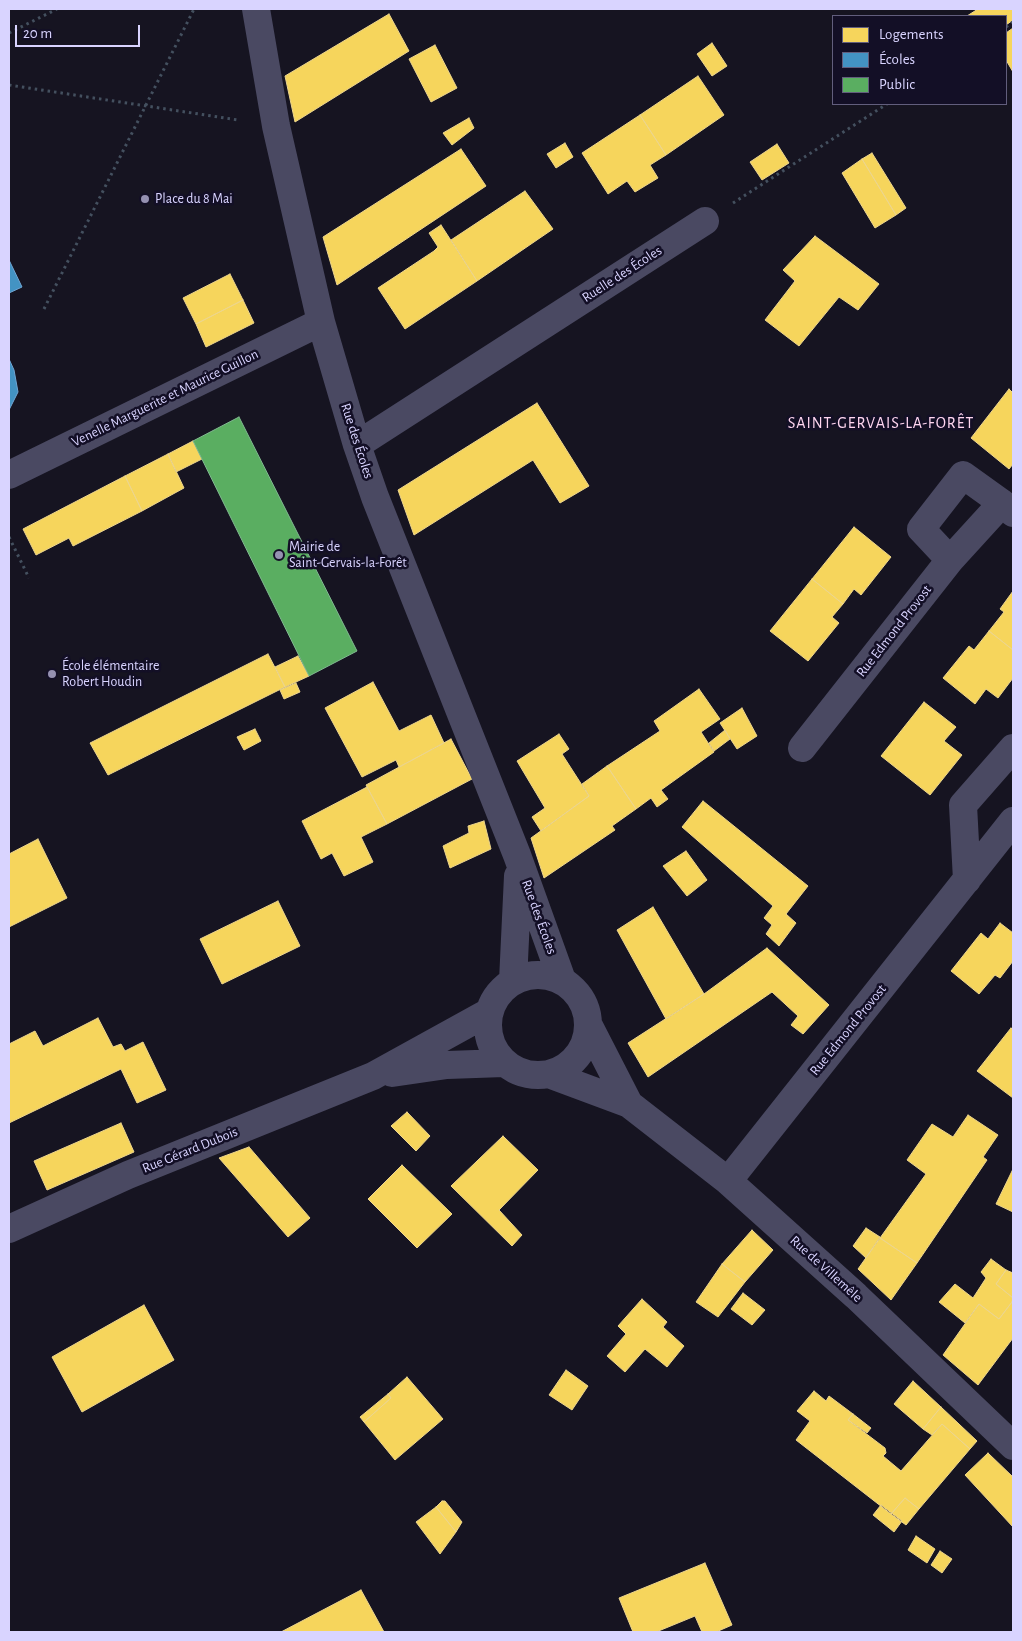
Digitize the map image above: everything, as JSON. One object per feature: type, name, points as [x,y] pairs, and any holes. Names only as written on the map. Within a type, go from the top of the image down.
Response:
[{"type":"street","name":"Rue des Écoles","points":[[256,9],[276,126],[321,322],[357,445],[375,497],[517,855],[562,980]]},
{"type":"street","name":"Ruelle des Écoles","points":[[357,445],[706,221]]},
{"type":"street","name":"Venelle Marguerite et Maurice Guillon","points":[[9,475],[321,322]]},
{"type":"street","name":"Rue Edmond Provost","points":[[802,748],[950,560],[1008,508],[963,475],[921,528],[950,560]]},
{"type":"street","points":[[968,880],[964,805],[1013,748]]},
{"type":"street","name":"Rue Edmond Provost","points":[[728,1181],[1013,821]]},
{"type":"street","name":"Rue des Écoles","points":[[514,981],[519,890],[517,855]]},
{"type":"street","points":[[538,974],[562,980],[582,999],[589,1026],[579,1056],[551,1075],[530,1076],[504,1063],[488,1035],[489,1012],[498,995],[514,981],[538,974]]},
{"type":"street","name":"Rue Gérard Dubois","points":[[9,1229],[128,1174],[373,1076],[489,1012]]},
{"type":"street","name":"Rue de Villemêle","points":[[589,1026],[629,1104]]},
{"type":"street","name":"Rue Gérard Dubois","points":[[373,1076],[447,1064],[504,1063]]},
{"type":"street","name":"Rue de Villemêle","points":[[551,1075],[629,1104],[728,1181],[856,1296],[1013,1446]]},
{"type":"path","points":[[9,33],[57,9]]},
{"type":"path","points":[[44,310],[194,9]]},
{"type":"path","points":[[9,85],[276,126]]},
{"type":"path","points":[[706,221],[885,105]]},
{"type":"path","points":[[9,538],[29,578]]},
{"type":"building: Logements","points":[[978,9],[1013,9],[1013,20],[1007,24],[1007,15],[969,15]]},
{"type":"building: Logements","points":[[389,14],[409,51],[295,122],[285,76]]},
{"type":"building: Logements","points":[[1013,28],[1013,72],[1007,62],[1007,32]]},
{"type":"building: Logements","points":[[712,43],[727,66],[712,76],[697,54]]},
{"type":"building: Logements","points":[[435,45],[457,88],[431,102],[409,59]]},
{"type":"building: Logements","points":[[698,76],[724,115],[666,155],[640,115]]},
{"type":"building: Logements","points":[[640,115],[666,155],[650,165],[658,178],[635,192],[627,181],[608,194],[582,153]]},
{"type":"building: Logements","points":[[469,118],[474,128],[452,145],[443,133]]},
{"type":"building: Logements","points":[[565,143],[573,157],[556,168],[547,154]]},
{"type":"building: Logements","points":[[777,144],[789,163],[762,180],[750,162]]},
{"type":"building: Logements","points":[[461,149],[486,186],[337,285],[323,237]]},
{"type":"building: Logements","points":[[872,153],[906,208],[896,215],[862,159]]},
{"type":"building: Logements","points":[[862,159],[896,215],[875,228],[842,173]]},
{"type":"building: Logements","points":[[525,191],[553,229],[477,281],[451,240]]},
{"type":"building: Logements","points":[[441,225],[477,281],[405,329],[378,288],[438,247],[429,233]]},
{"type":"building: Logements","points":[[815,236],[879,284],[858,310],[839,297],[799,346],[765,320],[795,281],[783,270]]},
{"type":"building: Logements","points":[[230,274],[243,300],[196,324],[183,298]]},
{"type":"building: Logements","points":[[243,300],[254,323],[206,347],[196,324]]},
{"type":"building: Logements","points":[[1009,389],[1013,393],[1013,464],[1009,469],[971,438]]},
{"type":"building: Logements","points":[[537,403],[589,486],[560,503],[533,460],[414,535],[398,490]]},
{"type":"building: Logements","points":[[193,441],[202,459],[176,472],[168,454]]},
{"type":"building: Logements","points":[[168,454],[184,488],[142,511],[125,476]]},
{"type":"building: Logements","points":[[125,476],[142,511],[73,546],[69,538],[36,555],[23,529]]},
{"type":"building: Logements","points":[[854,527],[891,557],[861,595],[854,589],[843,604],[812,579]]},
{"type":"building: Logements","points":[[812,579],[843,604],[832,617],[839,623],[808,661],[770,631]]},
{"type":"building: Logements","points":[[1013,591],[1013,650],[989,631],[1004,612],[1000,609]]},
{"type":"building: Logements","points":[[989,631],[1013,650],[1013,678],[998,698],[986,689],[975,704],[943,678],[969,646],[974,650]]},
{"type":"building: Logements","points":[[268,654],[285,687],[108,775],[90,743]]},
{"type":"building: Logements","points":[[298,656],[309,676],[285,687],[275,667]]},
{"type":"building: Logements","points":[[373,682],[399,731],[431,715],[444,743],[399,767],[396,760],[362,777],[325,708]]},
{"type":"building: Logements","points":[[296,683],[300,692],[284,699],[280,690]]},
{"type":"building: Logements","points":[[699,689],[720,719],[701,732],[714,752],[661,790],[668,799],[657,807],[651,798],[636,809],[607,766],[660,731],[654,721]]},
{"type":"building: Logements","points":[[924,702],[956,727],[944,741],[962,755],[930,795],[881,756]]},
{"type":"building: Logements","points":[[742,708],[757,736],[737,749],[720,723]]},
{"type":"building: Logements","points":[[255,729],[261,741],[244,750],[237,737]]},
{"type":"building: Logements","points":[[725,730],[730,739],[714,751],[709,743]]},
{"type":"building: Logements","points":[[559,734],[569,749],[562,754],[589,796],[541,831],[532,817],[545,808],[517,761]]},
{"type":"building: Logements","points":[[451,739],[472,779],[387,824],[366,785]]},
{"type":"building: Logements","points":[[607,766],[636,809],[612,826],[615,830],[544,878],[531,838],[589,796],[582,784]]},
{"type":"building: Logements","points":[[367,787],[387,824],[361,837],[373,862],[344,876],[332,853],[321,859],[302,821]]},
{"type":"building: Logements","points":[[703,801],[808,886],[786,914],[796,923],[779,946],[766,934],[772,925],[764,918],[773,906],[682,827]]},
{"type":"building: Logements","points":[[484,821],[491,849],[450,868],[443,846],[469,833],[468,826]]},
{"type":"building: Logements","points":[[38,839],[67,898],[9,927],[9,854]]},
{"type":"building: Logements","points":[[686,851],[707,880],[687,896],[663,866]]},
{"type":"building: Logements","points":[[278,901],[300,946],[222,984],[200,939]]},
{"type":"building: Logements","points":[[653,907],[704,994],[666,1019],[617,930]]},
{"type":"building: Logements","points":[[1000,923],[1013,933],[1013,961],[1000,978],[995,975],[979,994],[951,971],[981,933],[988,939]]},
{"type":"building: Logements","points":[[767,948],[829,1005],[803,1034],[791,1025],[798,1016],[772,992],[648,1077],[628,1043],[704,994]]},
{"type":"building: Logements","points":[[98,1018],[113,1047],[121,1044],[125,1051],[143,1042],[166,1090],[137,1103],[121,1069],[9,1123],[9,1044],[35,1031],[43,1046]]},
{"type":"building: Logements","points":[[1011,1028],[1013,1030],[1013,1098],[977,1071]]},
{"type":"building: Logements","points":[[407,1112],[430,1136],[416,1151],[391,1126]]},
{"type":"building: Logements","points":[[968,1115],[998,1135],[983,1157],[987,1160],[917,1263],[880,1238],[926,1174],[907,1160],[932,1124],[953,1137]]},
{"type":"building: Logements","points":[[121,1123],[134,1152],[47,1190],[34,1161]]},
{"type":"building: Logements","points":[[503,1136],[538,1170],[499,1210],[522,1235],[512,1246],[451,1186]]},
{"type":"building: Logements","points":[[249,1147],[310,1218],[288,1237],[219,1158]]},
{"type":"building: Logements","points":[[402,1165],[452,1214],[417,1248],[368,1199]]},
{"type":"building: Logements","points":[[1013,1169],[1013,1212],[996,1204]]},
{"type":"building: Logements","points":[[866,1228],[880,1237],[866,1258],[853,1246]]},
{"type":"building: Logements","points":[[752,1230],[773,1250],[745,1282],[722,1264]]},
{"type":"building: Logements","points":[[880,1238],[917,1263],[891,1300],[858,1269]]},
{"type":"building: Logements","points":[[991,1259],[1006,1270],[996,1284],[1013,1298],[1012,1302],[999,1319],[979,1304],[965,1323],[939,1302],[955,1284],[973,1298],[986,1278],[981,1272]]},
{"type":"building: Logements","points":[[722,1264],[745,1282],[718,1317],[696,1302]]},
{"type":"building: Logements","points":[[1006,1270],[1013,1273],[1013,1298],[996,1284]]},
{"type":"building: Logements","points":[[743,1293],[765,1310],[752,1325],[731,1309]]},
{"type":"building: Logements","points":[[1013,1298],[1013,1338],[978,1385],[943,1355],[979,1304],[999,1319]]},
{"type":"building: Logements","points":[[642,1299],[667,1322],[663,1327],[684,1346],[667,1367],[645,1349],[625,1372],[607,1356],[626,1334],[618,1326]]},
{"type":"building: Logements","points":[[144,1305],[174,1360],[82,1412],[52,1357]]},
{"type":"building: Logements","points":[[566,1370],[588,1386],[572,1410],[549,1395]]},
{"type":"building: Logements","points":[[407,1377],[443,1419],[395,1460],[364,1422],[391,1398],[388,1394]]},
{"type":"building: Logements","points":[[913,1381],[941,1407],[923,1429],[894,1404]]},
{"type":"building: Logements","points":[[814,1391],[826,1401],[829,1396],[853,1414],[848,1420],[885,1448],[886,1453],[883,1456],[901,1471],[942,1424],[970,1449],[919,1509],[905,1498],[891,1514],[796,1440],[810,1421],[797,1411]]},
{"type":"building: Logements","points":[[388,1394],[391,1398],[364,1422],[360,1417]]},
{"type":"building: Logements","points":[[941,1407],[977,1441],[970,1449],[942,1424],[932,1435],[923,1429]]},
{"type":"building: Logements","points":[[853,1414],[871,1428],[867,1433],[848,1420]]},
{"type":"building: Logements","points":[[988,1453],[1013,1477],[1013,1527],[965,1475]]},
{"type":"building: Logements","points":[[905,1498],[919,1509],[906,1525],[891,1514]]},
{"type":"building: Logements","points":[[442,1501],[445,1501],[462,1522],[456,1532],[436,1507]]},
{"type":"building: Logements","points":[[881,1505],[902,1521],[894,1532],[873,1515]]},
{"type":"building: Logements","points":[[436,1507],[456,1532],[440,1554],[416,1522]]},
{"type":"building: Logements","points":[[916,1536],[935,1549],[927,1563],[908,1550]]},
{"type":"building: Logements","points":[[940,1551],[952,1559],[942,1573],[931,1565]]},
{"type":"building: Logements","points":[[705,1563],[732,1625],[716,1632],[702,1632],[695,1616],[656,1632],[633,1632],[619,1598]]},
{"type":"building: Logements","points":[[361,1590],[384,1632],[281,1632]]},
{"type":"building: Écoles","points":[[9,260],[22,287],[9,293]]},
{"type":"building: Écoles","points":[[9,359],[14,370],[18,392],[9,410]]},
{"type":"building: Public","name":"Mairie de Saint-Gervais-la-Forêt","points":[[239,417],[357,651],[309,676],[193,441]]},
{"type":"place","name":"Place du 8 Mai","points":[[145,199]]},
{"type":"place","name":"Mairie de Saint-Gervais-la-Forêt","points":[[279,555]]},
{"type":"place","name":"École élémentaire Robert Houdin","points":[[52,674]]},
{"type":"district","name":"SAINT-GERVAIS-LA-FORÊT","points":[[881,423]]}]
